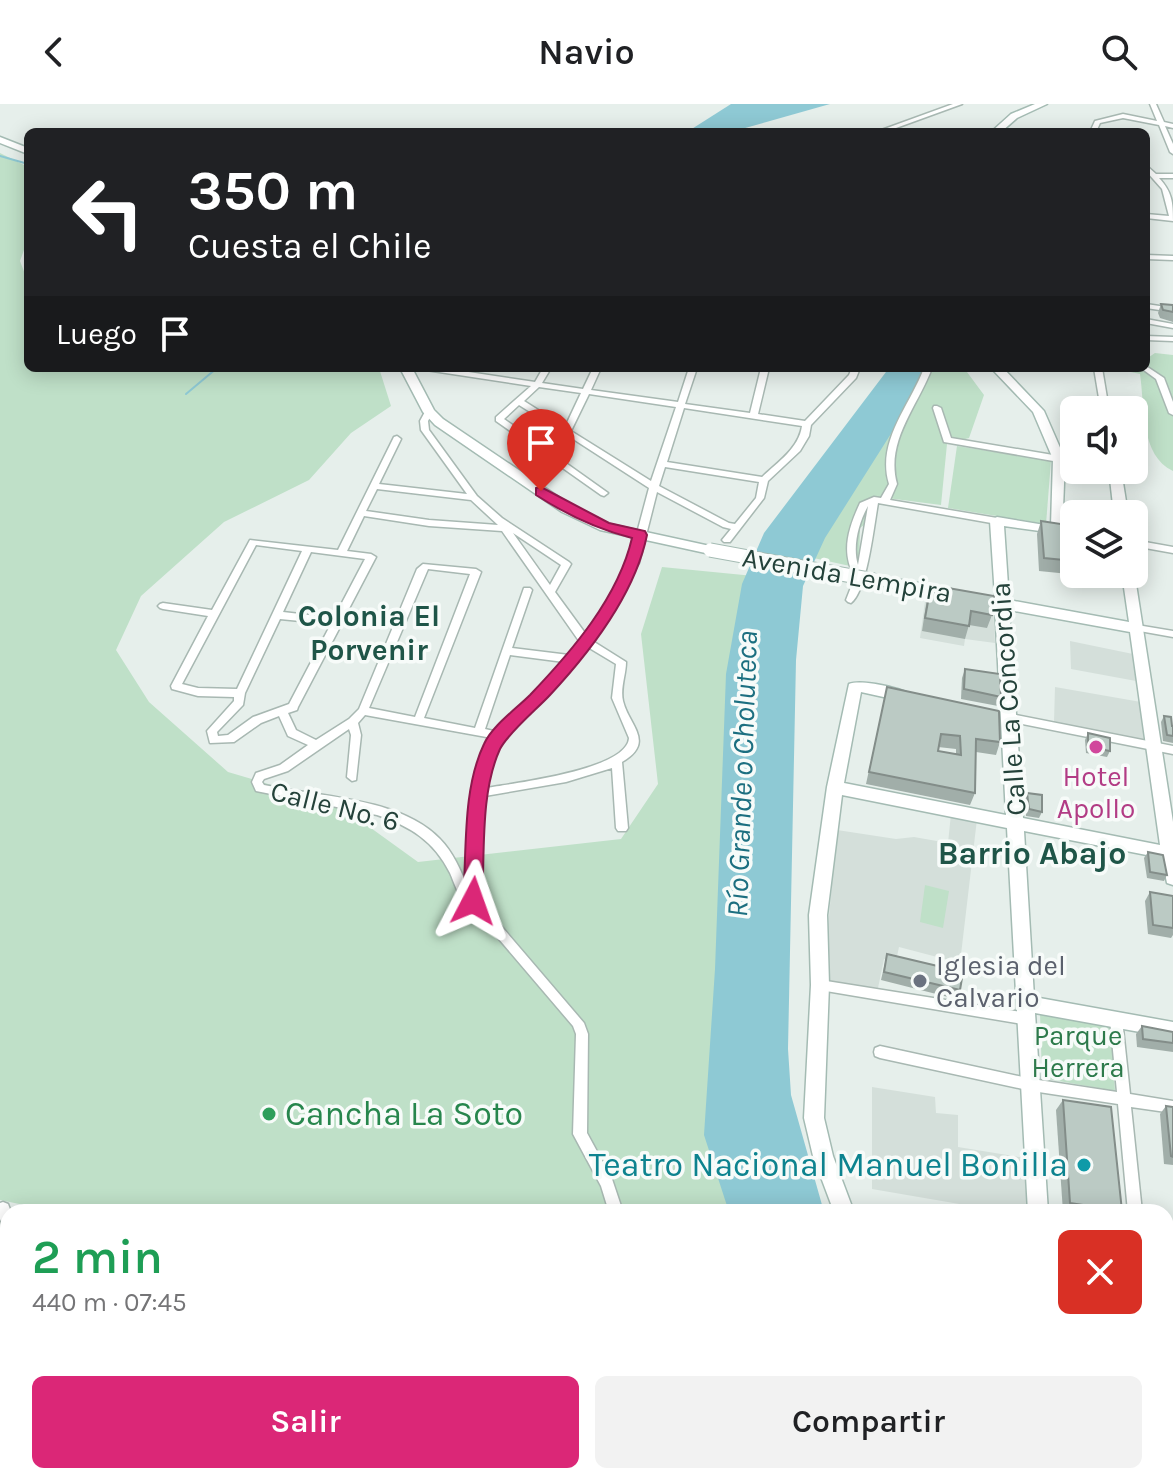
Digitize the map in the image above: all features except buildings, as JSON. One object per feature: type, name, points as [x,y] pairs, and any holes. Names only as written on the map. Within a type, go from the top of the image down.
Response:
[{"type":"main road","points":[[1000,128],[1014,116],[1043,104]]},
{"type":"main road","points":[[0,140],[24,149]]},
{"type":"main road","points":[[408,372],[429,412]]},
{"type":"main road","points":[[997,521],[1061,532],[1059,459],[1038,411],[1001,372]]},
{"type":"main road","name":"Avenida Lempira","points":[[429,412],[439,422],[567,509],[605,527],[710,550],[1137,628]]},
{"type":"main road","name":"Calle La Concordia","points":[[997,521],[1001,603],[999,716],[1016,823],[1038,1204]]},
{"type":"main road","points":[[1131,588],[1173,878]]},
{"type":"main road","points":[[841,1204],[823,1156],[814,1118],[820,985],[818,915],[835,787],[854,688],[858,686],[929,701]]},
{"type":"main road","points":[[835,787],[1171,854]]},
{"type":"main road","points":[[1028,1011],[1116,1019],[1173,1030]]},
{"type":"street","points":[[890,128],[959,104]]},
{"type":"street","points":[[1153,104],[1173,152]]},
{"type":"street","points":[[1095,128],[1097,122],[1114,116],[1173,126]]},
{"type":"street","points":[[1150,170],[1169,190],[1173,218],[1150,216]]},
{"type":"street","points":[[1157,176],[1173,176]]},
{"type":"street","points":[[1150,257],[1173,258]]},
{"type":"street","points":[[1150,307],[1173,310]]},
{"type":"street","points":[[1150,322],[1173,326]]},
{"type":"street","points":[[1150,343],[1173,339]]},
{"type":"street","points":[[1150,371],[1160,378],[1173,413]]},
{"type":"street","points":[[419,394],[424,372]]},
{"type":"street","points":[[451,372],[807,424]]},
{"type":"street","points":[[545,372],[537,385],[499,419],[604,493]]},
{"type":"street","points":[[566,433],[595,372]]},
{"type":"street","points":[[473,901],[480,793],[492,745],[571,659],[634,563],[654,487],[692,372]]},
{"type":"street","points":[[754,415],[764,372]]},
{"type":"street","points":[[727,540],[760,498],[764,480],[797,449],[805,436],[807,424],[854,372]]},
{"type":"street","points":[[885,500],[893,484],[887,470],[889,456],[927,372]]},
{"type":"street","points":[[1099,372],[1103,396]]},
{"type":"street","points":[[520,402],[654,487],[726,525],[738,528]]},
{"type":"street","points":[[937,408],[947,440],[1059,459]]},
{"type":"street","points":[[429,412],[424,421],[425,430],[474,498],[501,524],[585,641],[621,662],[617,697],[633,732],[631,753],[617,763],[480,793]]},
{"type":"street","points":[[341,553],[397,439]]},
{"type":"street","points":[[662,464],[764,480]]},
{"type":"street","points":[[374,486],[474,498]]},
{"type":"street","points":[[851,600],[866,578],[874,500]]},
{"type":"street","points":[[866,578],[853,568],[849,546],[863,505],[874,500],[997,521]]},
{"type":"street","points":[[361,513],[429,523],[501,524],[566,564],[551,591]]},
{"type":"street","points":[[240,693],[198,692],[176,686],[253,542],[371,557],[339,622],[287,709],[257,720],[230,739],[214,740],[211,736],[216,724],[239,702],[240,693],[308,549]]},
{"type":"street","points":[[1148,546],[1173,550]]},
{"type":"street","points":[[287,709],[296,738],[316,745],[353,722],[363,711],[422,569],[426,566],[477,573],[419,719]]},
{"type":"street","points":[[479,732],[527,590]]},
{"type":"street","points":[[163,606],[214,614]]},
{"type":"street","points":[[277,615],[339,622]]},
{"type":"street","name":"Avenida Lempira","points":[[1137,628],[1173,634]]},
{"type":"street","points":[[507,651],[571,659]]},
{"type":"street","points":[[363,711],[500,736]]},
{"type":"street","points":[[999,716],[1173,750]]},
{"type":"street","points":[[352,777],[356,735],[353,722]]},
{"type":"street","name":"Calle No. 6","points":[[316,745],[284,768],[260,776],[257,782],[260,788],[375,810],[417,828],[434,840],[445,854],[466,897],[473,901],[578,1023],[582,1034],[580,1134],[607,1184],[613,1204]]},
{"type":"street","points":[[617,763],[622,828]]},
{"type":"street","points":[[820,985],[1028,1011]]},
{"type":"street","points":[[1116,1019],[1134,1204]]},
{"type":"street","points":[[880,1052],[1032,1085],[1173,1107]]},
{"type":"shaded area","points":[[926,594],[993,606],[995,643],[965,639],[964,646],[920,638]]},
{"type":"shaded area","points":[[1070,641],[1133,654],[1136,681],[1071,669]]},
{"type":"shaded area","points":[[1055,687],[1141,702],[1145,740],[1054,722]]},
{"type":"shaded area","points":[[951,814],[977,819],[960,963],[899,947],[896,961],[884,959],[878,988],[823,981],[837,830],[948,843]]},
{"type":"shaded area","points":[[872,1087],[935,1097],[936,1113],[958,1115],[958,1147],[1025,1158],[1027,1204],[959,1204],[872,1189]]},
{"type":"green space","points":[[0,153],[24,165],[24,250],[20,261],[24,272],[24,372],[380,372],[391,406],[351,433],[309,480],[224,522],[141,596],[116,650],[149,702],[228,772],[339,805],[418,862],[621,839],[658,784],[641,634],[662,567],[765,577],[758,612],[796,1204],[19,1204],[0,1200]]},
{"type":"green space","points":[[1155,353],[1173,355],[1173,471],[1162,464],[1149,442],[1148,396],[1142,396],[1140,374],[1131,372],[1150,372],[1150,356]]},
{"type":"green space","points":[[917,372],[967,372],[984,395],[969,438],[947,444],[941,505],[887,498],[876,504],[871,520],[860,528],[859,568],[800,555]]},
{"type":"green space","points":[[957,446],[1051,461],[1046,524],[948,508]]},
{"type":"green space","points":[[925,885],[949,891],[943,928],[920,922]]},
{"type":"green space","name":"Parque Herrera","points":[[1040,1012],[1111,1025],[1115,1091],[1042,1078]]},
{"type":"water","points":[[731,104],[830,104],[745,128],[693,128]]},
{"type":"water","name":"Río Grande o Choluteca","points":[[886,372],[925,372],[918,391],[825,538],[803,586],[796,660],[788,1049],[791,1095],[822,1204],[726,1204],[704,1135],[715,969],[726,674],[742,584],[764,533]]},
{"type":"waterway","points":[[0,156],[24,163]]},
{"type":"waterway","points":[[186,394],[212,372]]},
{"type":"place","name":"Hotel Apollo","points":[[1096,747]]},
{"type":"place","name":"Iglesia del Calvario","points":[[920,981]]},
{"type":"place","name":"Cancha La Soto","points":[[269,1114]]},
{"type":"place","name":"Teatro Nacional Manuel Bonilla","points":[[1084,1165]]},
{"type":"district","name":"Colonia El Porvenir","points":[[369,633]]},
{"type":"district","name":"Barrio Abajo","points":[[1032,853]]},
{"type":"route","points":[[473,901],[480,793],[492,745],[564,669],[605,613],[634,563],[640,535],[605,527],[567,509],[541,491]]}]
